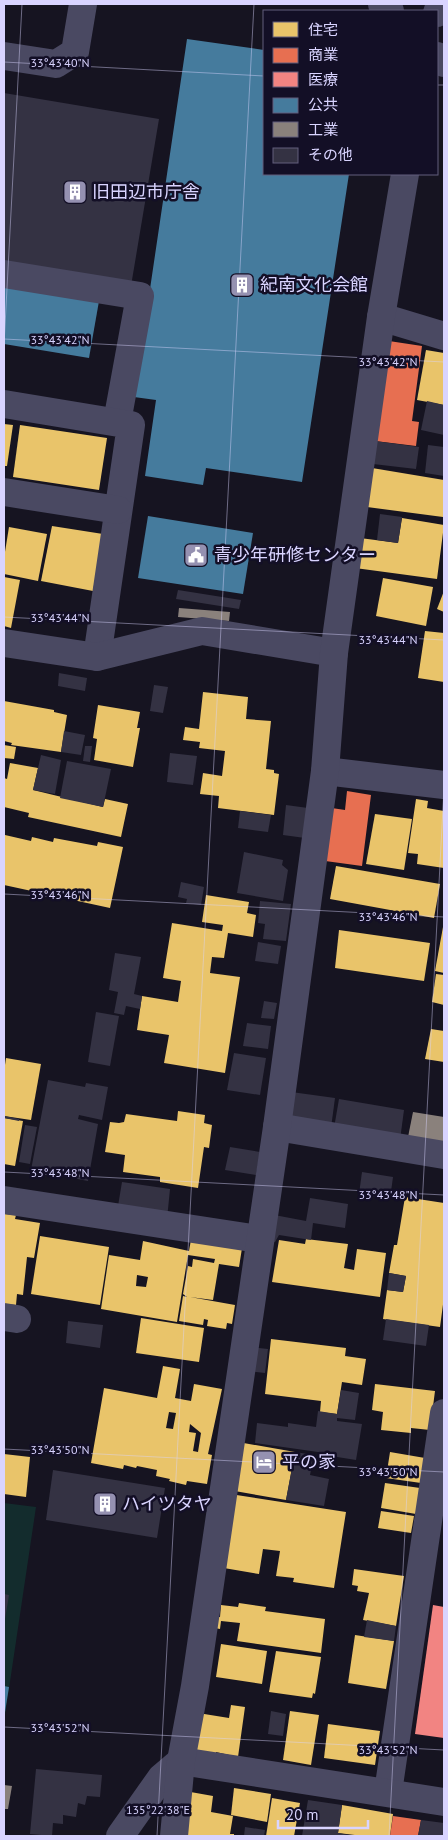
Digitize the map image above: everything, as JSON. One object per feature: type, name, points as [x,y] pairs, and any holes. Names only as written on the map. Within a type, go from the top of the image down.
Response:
[{"type":"street","points":[[4,56],[56,64],[74,52],[83,4]]},
{"type":"street","points":[[174,1836],[181,1761],[195,1686],[276,1127],[325,771],[334,653],[381,316],[405,175]]},
{"type":"street","points":[[4,274],[140,296],[117,422]]},
{"type":"street","points":[[381,316],[444,336]]},
{"type":"street","points":[[4,404],[131,425],[97,657]]},
{"type":"street","points":[[4,492],[118,510]]},
{"type":"street","points":[[4,643],[97,657],[202,631],[334,653]]},
{"type":"street","points":[[325,771],[444,786]]},
{"type":"street","points":[[276,1127],[444,1155]]},
{"type":"street","points":[[4,1200],[259,1239]]},
{"type":"street","points":[[388,1792],[444,1414]]},
{"type":"street","points":[[181,1761],[444,1802]]},
{"type":"street","points":[[120,1836],[162,1778],[181,1761]]},
{"type":"green space","points":[[4,1503],[36,1507],[4,1722]]},
{"type":"building: 住宅","points":[[426,350],[444,353],[444,405],[417,400]]},
{"type":"building: 住宅","points":[[4,424],[13,425],[7,466],[4,466]]},
{"type":"building: 住宅","points":[[20,425],[107,438],[99,490],[13,477]]},
{"type":"building: 住宅","points":[[372,468],[444,480],[443,517],[367,507]]},
{"type":"building: 住宅","points":[[402,518],[444,525],[437,579],[355,568],[360,538],[398,543]]},
{"type":"building: 住宅","points":[[52,526],[103,534],[93,591],[41,581]]},
{"type":"building: 住宅","points":[[9,527],[47,534],[38,581],[4,574],[4,558]]},
{"type":"building: 住宅","points":[[4,577],[20,580],[11,628],[4,626]]},
{"type":"building: 住宅","points":[[383,578],[433,587],[426,626],[376,616]]},
{"type":"building: 住宅","points":[[444,591],[444,612],[437,609]]},
{"type":"building: 住宅","points":[[425,631],[444,633],[444,682],[418,678]]},
{"type":"building: 住宅","points":[[203,692],[248,697],[246,719],[271,721],[266,769],[274,770],[274,773],[279,774],[274,815],[218,808],[219,796],[200,794],[203,773],[222,776],[225,751],[199,748],[200,742],[183,740],[185,727],[199,729]]},
{"type":"building: 住宅","points":[[4,701],[54,710],[54,712],[67,715],[61,752],[11,745],[12,743],[4,741]]},
{"type":"building: 住宅","points":[[98,705],[140,712],[137,728],[140,728],[133,767],[94,760],[97,739],[93,738]]},
{"type":"building: 住宅","points":[[4,745],[16,747],[14,759],[4,758]]},
{"type":"building: 住宅","points":[[10,763],[38,768],[33,790],[103,807],[105,799],[128,804],[121,837],[28,817],[29,813],[4,807],[4,778],[7,779]]},
{"type":"building: 住宅","points":[[416,799],[428,801],[427,808],[444,811],[444,868],[417,864],[418,854],[408,853]]},
{"type":"building: 住宅","points":[[375,814],[412,819],[404,870],[366,864]]},
{"type":"building: 住宅","points":[[5,835],[31,841],[32,837],[53,842],[54,838],[97,846],[98,842],[123,847],[110,908],[4,885]]},
{"type":"building: 住宅","points":[[336,866],[440,884],[434,918],[330,899]]},
{"type":"building: 住宅","points":[[206,895],[249,902],[247,913],[256,915],[253,937],[228,933],[224,958],[212,957],[210,973],[240,977],[225,1073],[164,1063],[169,1035],[137,1030],[142,996],[178,1002],[181,981],[163,978],[172,923],[222,931],[223,925],[202,922]]},
{"type":"building: 住宅","points":[[444,927],[444,973],[435,971]]},
{"type":"building: 住宅","points":[[339,930],[430,943],[424,981],[335,968]]},
{"type":"building: 住宅","points":[[436,974],[444,975],[444,1005],[432,1002]]},
{"type":"building: 住宅","points":[[431,1029],[444,1031],[444,1062],[425,1059]]},
{"type":"building: 住宅","points":[[6,1058],[41,1064],[31,1120],[4,1116],[4,1072]]},
{"type":"building: 住宅","points":[[178,1111],[205,1115],[204,1123],[212,1125],[209,1148],[204,1147],[198,1188],[160,1182],[160,1177],[123,1172],[125,1155],[105,1152],[110,1122],[124,1122],[126,1114],[177,1121]]},
{"type":"building: 住宅","points":[[4,1118],[23,1121],[15,1166],[4,1164]]},
{"type":"building: 住宅","points":[[405,1197],[444,1203],[444,1297],[440,1327],[383,1319],[387,1290],[403,1292],[406,1276],[389,1273],[394,1245],[397,1245]]},
{"type":"building: 住宅","points":[[4,1214],[16,1215],[15,1219],[40,1223],[34,1258],[27,1257],[23,1295],[17,1294],[16,1305],[4,1304]]},
{"type":"building: 住宅","points":[[192,1234],[243,1242],[239,1267],[219,1264],[213,1300],[190,1297],[235,1305],[232,1324],[227,1323],[226,1329],[207,1326],[208,1320],[204,1319],[203,1325],[179,1321],[183,1296],[187,1297],[183,1294],[188,1266],[192,1267],[193,1259],[214,1263],[215,1259],[188,1255],[177,1322],[101,1309],[109,1255],[140,1260],[143,1241],[189,1251]],"holes":[[[137,1275],[148,1277],[146,1287],[136,1286]]]},
{"type":"building: 住宅","points":[[40,1236],[109,1247],[100,1305],[31,1294]]},
{"type":"building: 住宅","points":[[306,1239],[348,1244],[344,1268],[354,1270],[357,1249],[386,1253],[380,1297],[272,1282],[279,1240],[305,1244]]},
{"type":"building: 住宅","points":[[141,1318],[204,1328],[199,1362],[136,1353]]},
{"type":"building: 住宅","points":[[271,1339],[346,1348],[345,1356],[366,1359],[362,1385],[342,1382],[337,1414],[320,1412],[321,1401],[265,1394]]},
{"type":"building: 住宅","points":[[163,1366],[180,1369],[175,1398],[191,1401],[194,1384],[222,1389],[208,1454],[212,1455],[207,1484],[187,1481],[186,1485],[169,1481],[170,1479],[156,1476],[157,1470],[137,1466],[136,1468],[124,1465],[123,1469],[91,1463],[104,1388],[157,1398]],"holes":[[[169,1412],[176,1413],[173,1429],[166,1428]],[[190,1424],[201,1433],[198,1452],[193,1451],[196,1433],[189,1432]]]},
{"type":"building: 住宅","points":[[375,1384],[435,1391],[430,1430],[411,1428],[411,1433],[381,1430],[383,1412],[372,1410]]},
{"type":"building: 住宅","name":"平の家","points":[[238,1442],[295,1452],[286,1500],[229,1490]]},
{"type":"building: 住宅","points":[[390,1452],[425,1458],[421,1483],[386,1478]]},
{"type":"building: 住宅","points":[[4,1454],[30,1457],[26,1497],[4,1494]]},
{"type":"building: 住宅","points":[[385,1483],[420,1488],[416,1514],[381,1508]]},
{"type":"building: 住宅","points":[[230,1494],[346,1512],[334,1588],[293,1582],[294,1578],[276,1576],[280,1551],[263,1549],[259,1574],[218,1567]]},
{"type":"building: 住宅","points":[[381,1511],[414,1516],[411,1533],[378,1528]]},
{"type":"building: 住宅","points":[[354,1569],[404,1576],[396,1626],[363,1620],[369,1593],[357,1591],[358,1586],[352,1585]]},
{"type":"building: 住宅","points":[[239,1603],[266,1607],[265,1611],[325,1619],[321,1653],[237,1641],[240,1623],[221,1621],[220,1629],[215,1628],[217,1617],[220,1617],[221,1605],[238,1607]]},
{"type":"building: 住宅","points":[[355,1635],[394,1641],[386,1689],[348,1683]]},
{"type":"building: 住宅","points":[[221,1644],[267,1651],[262,1684],[216,1677]]},
{"type":"building: 住宅","points":[[276,1651],[321,1657],[315,1694],[313,1693],[312,1698],[269,1692]]},
{"type":"building: 住宅","points":[[231,1705],[245,1707],[238,1757],[216,1752],[215,1760],[201,1758],[193,1743],[198,1713],[229,1718]]},
{"type":"building: 住宅","points":[[290,1711],[319,1715],[311,1765],[283,1760]]},
{"type":"building: 住宅","points":[[328,1724],[380,1731],[375,1765],[324,1758]]},
{"type":"building: 住宅","points":[[234,1788],[271,1794],[267,1822],[231,1815]]},
{"type":"building: 住宅","points":[[185,1791],[213,1796],[211,1812],[233,1816],[230,1834],[234,1834],[234,1836],[187,1836]]},
{"type":"building: 住宅","points":[[272,1798],[300,1803],[294,1836],[266,1836]]},
{"type":"building: 住宅","points":[[342,1805],[393,1814],[390,1836],[363,1836],[338,1833]]},
{"type":"building: 商業","points":[[389,341],[422,346],[412,421],[419,422],[416,446],[375,441]]},
{"type":"building: 商業","points":[[347,791],[371,795],[362,866],[318,860],[325,807],[345,810]]},
{"type":"building: 商業","points":[[393,1816],[421,1820],[418,1836],[390,1836]]},
{"type":"building: 医療","points":[[433,1605],[444,1607],[444,1738],[415,1734]]},
{"type":"building: 公共","name":"紀南文化会館","points":[[187,39],[263,50],[263,175],[349,175],[302,482],[206,468],[203,485],[145,476],[156,400],[134,397]]},
{"type":"building: 公共","points":[[4,285],[99,301],[89,358],[4,344]]},
{"type":"building: 公共","name":"青少年研修センター","points":[[148,516],[253,533],[243,594],[138,578]]},
{"type":"building: 公共","points":[[4,1686],[9,1687],[5,1712],[4,1712]]},
{"type":"building: 工業","points":[[179,608],[230,612],[229,621],[178,617]]},
{"type":"building: 工業","points":[[413,1112],[444,1117],[444,1148],[407,1142]]},
{"type":"building: 工業","points":[[4,1785],[12,1786],[8,1809],[4,1809]]},
{"type":"building: その他","name":"旧田辺市庁舎","points":[[4,93],[159,119],[131,286],[4,264]]},
{"type":"building: その他","points":[[427,401],[444,405],[444,435],[421,430]]},
{"type":"building: その他","points":[[375,441],[419,447],[416,469],[373,464]]},
{"type":"building: その他","points":[[428,445],[444,447],[444,476],[425,473]]},
{"type":"building: その他","points":[[380,514],[402,517],[398,543],[377,540]]},
{"type":"building: その他","points":[[178,590],[241,600],[239,609],[176,599]]},
{"type":"building: その他","points":[[59,673],[87,678],[85,691],[58,686]]},
{"type":"building: その他","points":[[154,685],[168,687],[163,713],[150,711]]},
{"type":"building: その他","points":[[64,731],[85,735],[81,755],[61,752]]},
{"type":"building: その他","points":[[85,746],[92,746],[90,762],[83,761]]},
{"type":"building: その他","points":[[170,753],[197,756],[193,785],[167,782]]},
{"type":"building: その他","points":[[41,755],[61,760],[55,794],[33,790]]},
{"type":"building: その他","points":[[67,761],[111,769],[103,807],[60,798]]},
{"type":"building: その他","points":[[286,805],[308,808],[305,838],[283,835]]},
{"type":"building: その他","points":[[240,811],[271,815],[268,832],[238,828]]},
{"type":"building: その他","points":[[244,852],[283,860],[282,865],[288,870],[283,901],[237,893]]},
{"type":"building: その他","points":[[181,882],[204,887],[201,905],[186,903],[187,899],[178,897]]},
{"type":"building: その他","points":[[260,901],[291,904],[286,941],[263,939],[265,924],[258,923]]},
{"type":"building: その他","points":[[258,942],[281,946],[278,964],[255,961]]},
{"type":"building: その他","points":[[115,953],[141,957],[134,994],[142,996],[140,1009],[126,1006],[124,1015],[114,1013],[118,992],[109,990]]},
{"type":"building: その他","points":[[264,1001],[277,1003],[274,1019],[261,1018]]},
{"type":"building: その他","points":[[96,1012],[119,1016],[110,1066],[88,1062]]},
{"type":"building: その他","points":[[247,1023],[271,1026],[268,1049],[243,1046]]},
{"type":"building: その他","points":[[234,1053],[266,1058],[260,1095],[227,1090]]},
{"type":"building: その他","points":[[48,1080],[85,1087],[86,1083],[108,1087],[102,1120],[79,1115],[78,1119],[98,1124],[88,1181],[31,1170]]},
{"type":"building: その他","points":[[284,1091],[335,1098],[331,1128],[280,1119]]},
{"type":"building: その他","points":[[339,1099],[404,1110],[400,1140],[334,1128]]},
{"type":"building: その他","points":[[4,1116],[19,1119],[19,1121],[4,1118]]},
{"type":"building: その他","points":[[25,1125],[37,1127],[30,1164],[19,1162]]},
{"type":"building: その他","points":[[230,1147],[260,1152],[256,1175],[225,1170]]},
{"type":"building: その他","points":[[362,1172],[393,1177],[390,1199],[359,1194]]},
{"type":"building: その他","points":[[122,1182],[170,1189],[167,1219],[117,1212]]},
{"type":"building: その他","points":[[310,1198],[348,1204],[345,1228],[313,1223],[311,1240],[279,1235],[275,1242],[264,1240],[269,1214],[306,1221]]},
{"type":"building: その他","points":[[389,1273],[406,1276],[403,1292],[387,1290]]},
{"type":"building: その他","points":[[386,1319],[429,1325],[426,1346],[383,1340]]},
{"type":"building: その他","points":[[68,1321],[103,1325],[100,1348],[66,1343]]},
{"type":"building: その他","points":[[250,1347],[268,1349],[265,1373],[247,1371]]},
{"type":"building: その他","points":[[341,1390],[359,1393],[355,1420],[337,1418],[337,1421],[362,1424],[356,1460],[331,1456],[332,1454],[255,1443],[257,1423],[288,1427],[288,1423],[316,1427],[318,1411],[337,1414]]},
{"type":"building: その他","points":[[295,1452],[314,1455],[310,1475],[329,1479],[324,1506],[286,1500]]},
{"type":"building: その他","name":"ハイツタヤ","points":[[53,1470],[165,1488],[157,1538],[46,1520]]},
{"type":"building: その他","points":[[4,1594],[9,1595],[5,1619],[4,1619]]},
{"type":"building: その他","points":[[367,1620],[396,1626],[394,1641],[364,1637]]},
{"type":"building: その他","points":[[271,1711],[286,1714],[283,1736],[268,1734]]},
{"type":"building: その他","points":[[36,1769],[102,1775],[100,1797],[87,1796],[85,1805],[78,1803],[76,1817],[63,1815],[63,1824],[53,1823],[52,1836],[30,1834]]},
{"type":"building: その他","points":[[308,1800],[342,1805],[338,1833],[355,1836],[302,1836]]},
{"type":"building: その他","points":[[421,1820],[444,1823],[444,1836],[418,1836]]},
{"type":"building: その他","points":[[245,1827],[265,1830],[264,1836],[244,1836]]},
{"type":"place","name":"旧田辺市庁舎","points":[[75,192]]},
{"type":"place","name":"紀南文化会館","points":[[242,285]]},
{"type":"place","name":"青少年研修センター","points":[[196,555]]},
{"type":"place","name":"平の家","points":[[264,1462]]},
{"type":"place","name":"ハイツタヤ","points":[[105,1504]]}]
